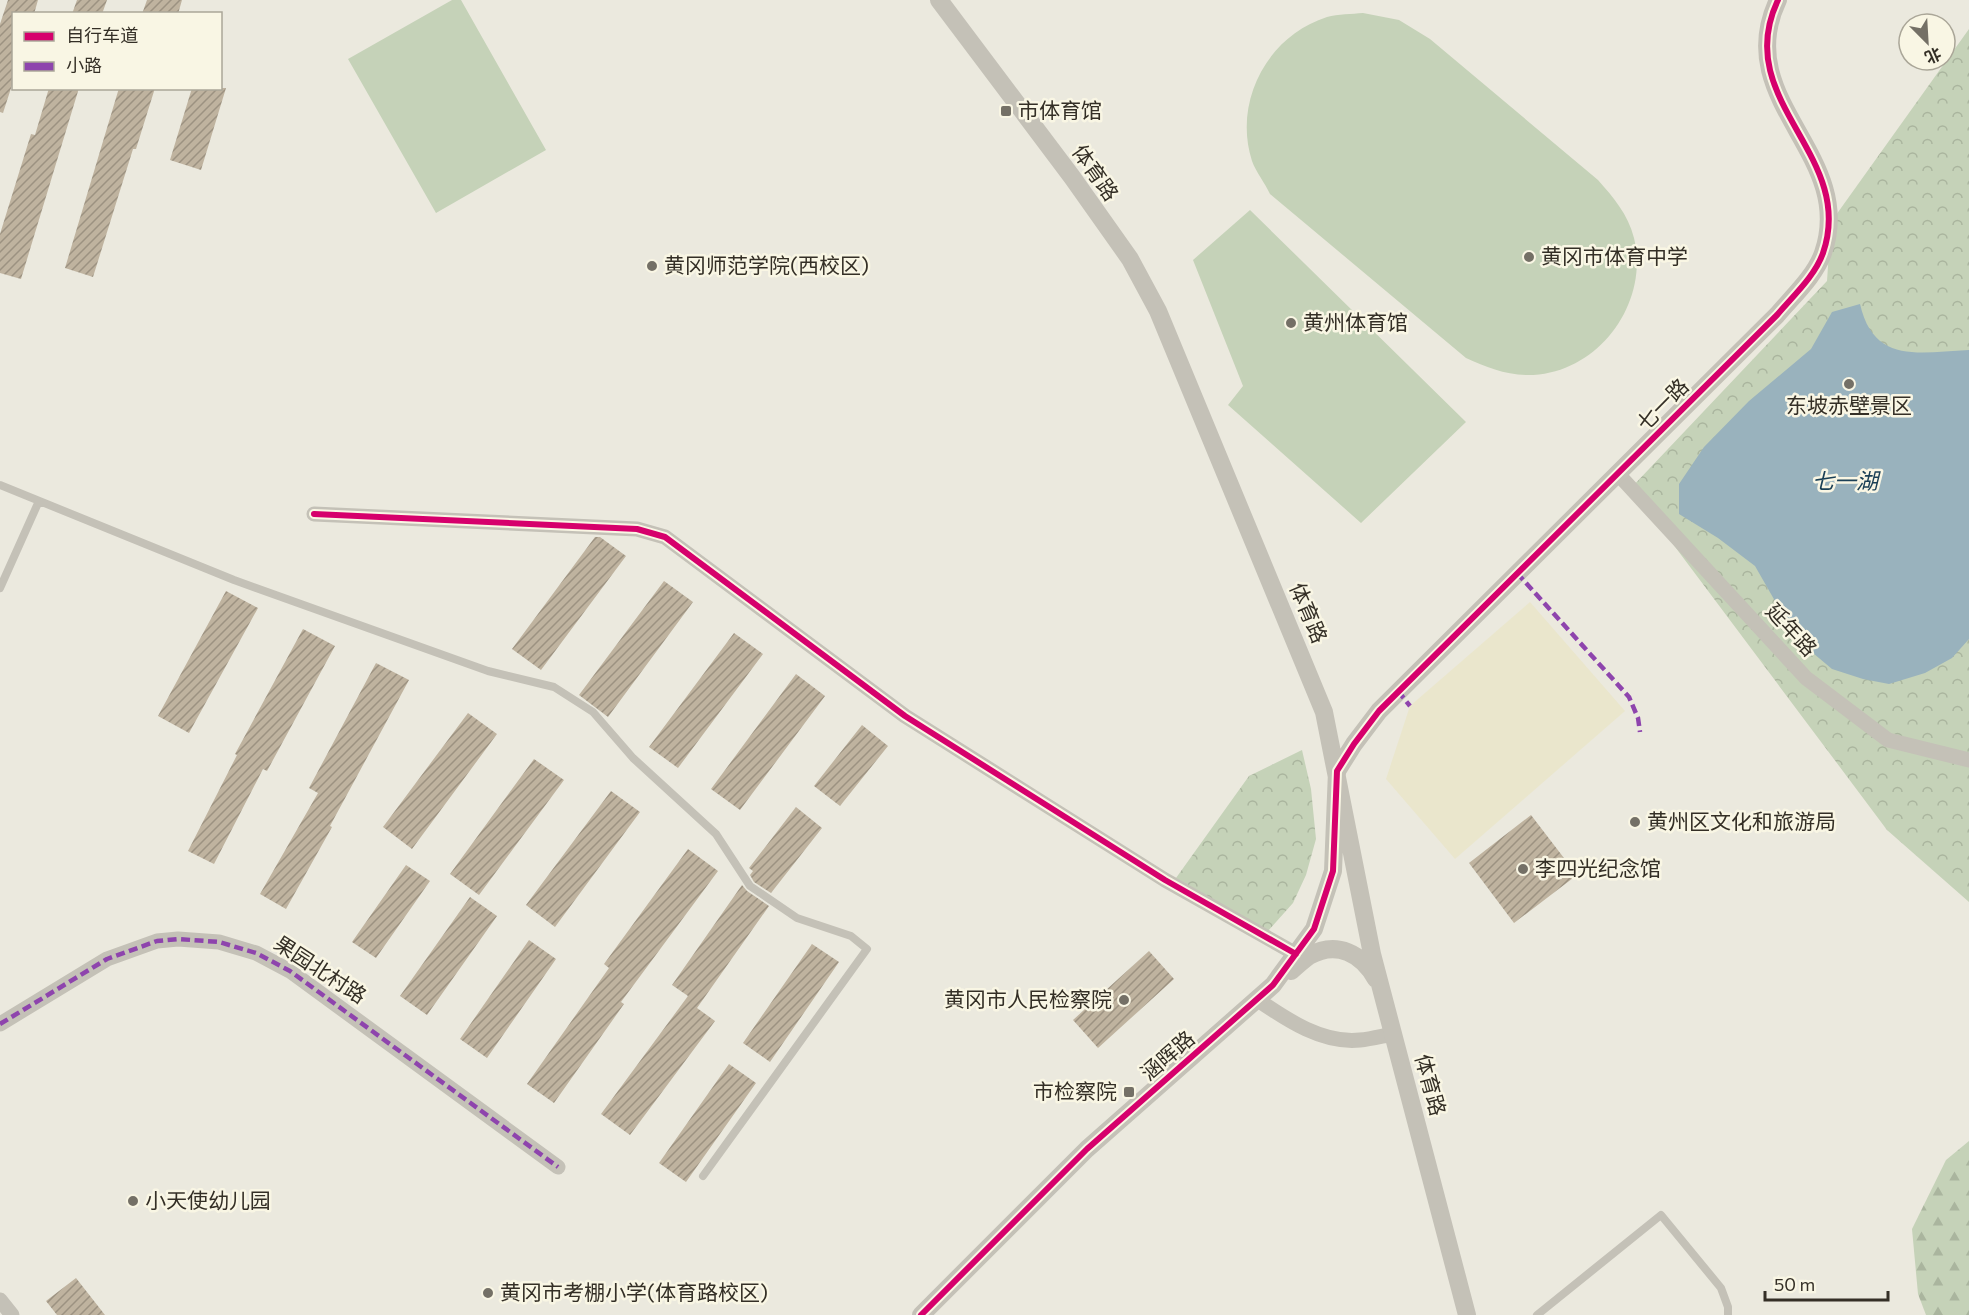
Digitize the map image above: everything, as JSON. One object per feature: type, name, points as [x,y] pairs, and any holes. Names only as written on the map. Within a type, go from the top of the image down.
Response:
[{"type":"street","name":"体育路","points":[[939,0],[1072,177],[1130,259],[1158,311],[1305,663],[1324,712],[1381,991],[1467,1315]]},
{"type":"street","name":"七一路","points":[[1337,771],[1379,711],[1777,315],[1806,281],[1822,255],[1830,212],[1826,193],[1819,170],[1780,100],[1768,67],[1769,32],[1772,14],[1778,0]]},
{"type":"street","name":"延年路","points":[[1618,474],[1806,678],[1888,740],[1969,760]]},
{"type":"street","points":[[314,514],[637,529],[665,537],[905,716],[1165,880],[1296,954]]},
{"type":"street","name":"涵晖路","points":[[921,1315],[1087,1149],[1273,985],[1314,929],[1333,872],[1337,771]]},
{"type":"street","name":"果园北村路","points":[[0,1024],[107,959],[157,941],[198,940],[237,947],[256,953],[290,970],[558,1167]]},
{"type":"street","points":[[1273,985],[1309,956],[1336,948],[1353,954],[1368,965],[1381,991]]},
{"type":"street","points":[[1258,1000],[1279,1015],[1323,1036],[1359,1041],[1393,1035]]},
{"type":"street","points":[[0,1300],[12,1315]]},
{"type":"lane","points":[[0,485],[234,580],[488,670],[554,687],[593,712],[633,758],[716,834],[750,886],[796,918],[852,936],[867,949],[703,1176]]},
{"type":"lane","points":[[0,588],[39,501]]},
{"type":"lane","points":[[1537,1315],[1661,1215],[1721,1288],[1728,1307],[1728,1315]]},
{"type":"green space","points":[[452,0],[461,0],[546,150],[436,213],[348,59]]},
{"type":"green space","points":[[1363,13],[1399,20],[1430,39],[1598,180],[1624,214],[1634,238],[1637,263],[1634,287],[1626,310],[1613,331],[1596,349],[1576,363],[1553,372],[1520,375],[1496,370],[1466,358],[1270,194],[1252,161],[1247,139],[1247,116],[1260,74],[1272,55],[1287,39],[1306,26],[1331,16]]},
{"type":"green space","name":"东坡赤壁景区","points":[[1969,29],[1969,902],[1887,830],[1631,488],[1827,281],[1831,222],[1938,72],[1957,72],[1957,46]]},
{"type":"green space","name":"黄州体育馆","points":[[1250,210],[1466,422],[1361,523],[1228,405],[1243,386],[1193,260]]},
{"type":"green space","points":[[1302,750],[1311,789],[1316,839],[1306,875],[1293,903],[1268,931],[1176,878],[1249,776]]},
{"type":"green space","points":[[1969,1141],[1969,1315],[1926,1315],[1918,1294],[1912,1229],[1946,1160]]},
{"type":"shaded area","points":[[1530,602],[1625,711],[1455,859],[1386,779],[1410,706]]},
{"type":"water","name":"七一湖","points":[[1860,304],[1867,324],[1876,337],[1888,346],[1901,351],[1917,352],[1969,350],[1969,639],[1952,658],[1925,673],[1889,684],[1832,669],[1807,648],[1787,622],[1755,566],[1718,538],[1679,514],[1679,484],[1704,447],[1749,401],[1811,349],[1832,312]]},
{"type":"building","points":[[8,0],[38,0],[35,12],[12,12],[12,85],[3,113],[0,112],[0,24]]},
{"type":"building","points":[[77,0],[107,0],[103,12],[73,12]]},
{"type":"building","points":[[147,0],[182,0],[179,12],[143,12]]},
{"type":"building","points":[[226,88],[201,170],[170,160],[191,90]]},
{"type":"building","points":[[48,90],[78,90],[21,279],[0,273],[0,234],[31,134],[35,135]]},
{"type":"building","points":[[118,90],[154,90],[136,149],[133,149],[93,277],[65,268]]},
{"type":"building","points":[[595,537],[600,537],[626,556],[541,670],[512,649]]},
{"type":"building","points":[[664,581],[693,602],[608,717],[579,695]]},
{"type":"building","points":[[226,591],[258,608],[189,733],[158,716]]},
{"type":"building","points":[[303,629],[335,646],[267,771],[263,769],[214,864],[188,851],[237,755],[235,754]]},
{"type":"building","points":[[734,633],[763,654],[678,768],[649,747]]},
{"type":"building","points":[[376,663],[409,680],[286,909],[260,894],[318,793],[309,788]]},
{"type":"building","points":[[796,674],[825,696],[740,810],[711,789]]},
{"type":"building","points":[[468,713],[497,734],[412,849],[383,827]]},
{"type":"building","points":[[862,725],[888,746],[840,806],[814,786]]},
{"type":"building","points":[[534,759],[564,780],[479,895],[450,874]]},
{"type":"building","points":[[611,791],[640,812],[555,927],[526,905]]},
{"type":"building","points":[[796,807],[822,828],[771,893],[754,882],[750,875],[753,871],[749,868]]},
{"type":"building","name":"李四光纪念馆","points":[[1531,815],[1577,875],[1514,923],[1469,863]]},
{"type":"building","points":[[688,849],[718,871],[621,1002],[624,1004],[554,1103],[527,1084],[609,968],[604,964]]},
{"type":"building","points":[[406,865],[430,881],[376,958],[352,942]]},
{"type":"building","points":[[742,885],[769,906],[697,1008],[715,1021],[630,1135],[601,1114],[688,996],[672,985]]},
{"type":"building","points":[[470,897],[497,916],[427,1015],[400,996]]},
{"type":"building","points":[[529,940],[556,959],[487,1058],[460,1039]]},
{"type":"building","points":[[812,944],[839,962],[770,1062],[743,1043]]},
{"type":"building","name":"黄冈市人民检察院","points":[[1149,951],[1174,979],[1098,1048],[1073,1020]]},
{"type":"building","points":[[729,1064],[756,1083],[686,1182],[659,1163]]},
{"type":"building","points":[[76,1278],[105,1315],[57,1315],[46,1301]]},
{"type":"marked path","points":[[1517,573],[1629,697],[1638,718],[1640,732]]},
{"type":"marked path","points":[[1398,691],[1410,706]]},
{"type":"marked path","points":[[0,1024],[107,959],[157,941],[178,939],[219,942],[256,953],[290,971],[558,1167]]},
{"type":"cycle path","points":[[921,1315],[1087,1149],[1273,985],[1314,929],[1333,871],[1337,771],[1379,711],[1777,315],[1815,270],[1823,253],[1829,218],[1824,186],[1780,98],[1770,68],[1768,36],[1778,0]]},
{"type":"cycle path","points":[[314,514],[637,529],[665,537],[905,716],[1165,880],[1296,954]]},
{"type":"place","name":"市体育馆","points":[[1006,111]]},
{"type":"place","name":"黄冈市体育中学","points":[[1529,257]]},
{"type":"place","name":"黄冈师范学院(西校区)","points":[[652,266]]},
{"type":"place","name":"黄州体育馆","points":[[1291,323]]},
{"type":"place","name":"东坡赤壁景区","points":[[1849,384]]},
{"type":"place","name":"黄州区文化和旅游局","points":[[1635,822]]},
{"type":"place","name":"李四光纪念馆","points":[[1523,869]]},
{"type":"place","name":"黄冈市人民检察院","points":[[1124,1000]]},
{"type":"place","name":"市检察院","points":[[1129,1092]]},
{"type":"place","name":"小天使幼儿园","points":[[133,1201]]},
{"type":"place","name":"黄冈市考棚小学(体育路校区)","points":[[488,1293]]}]
